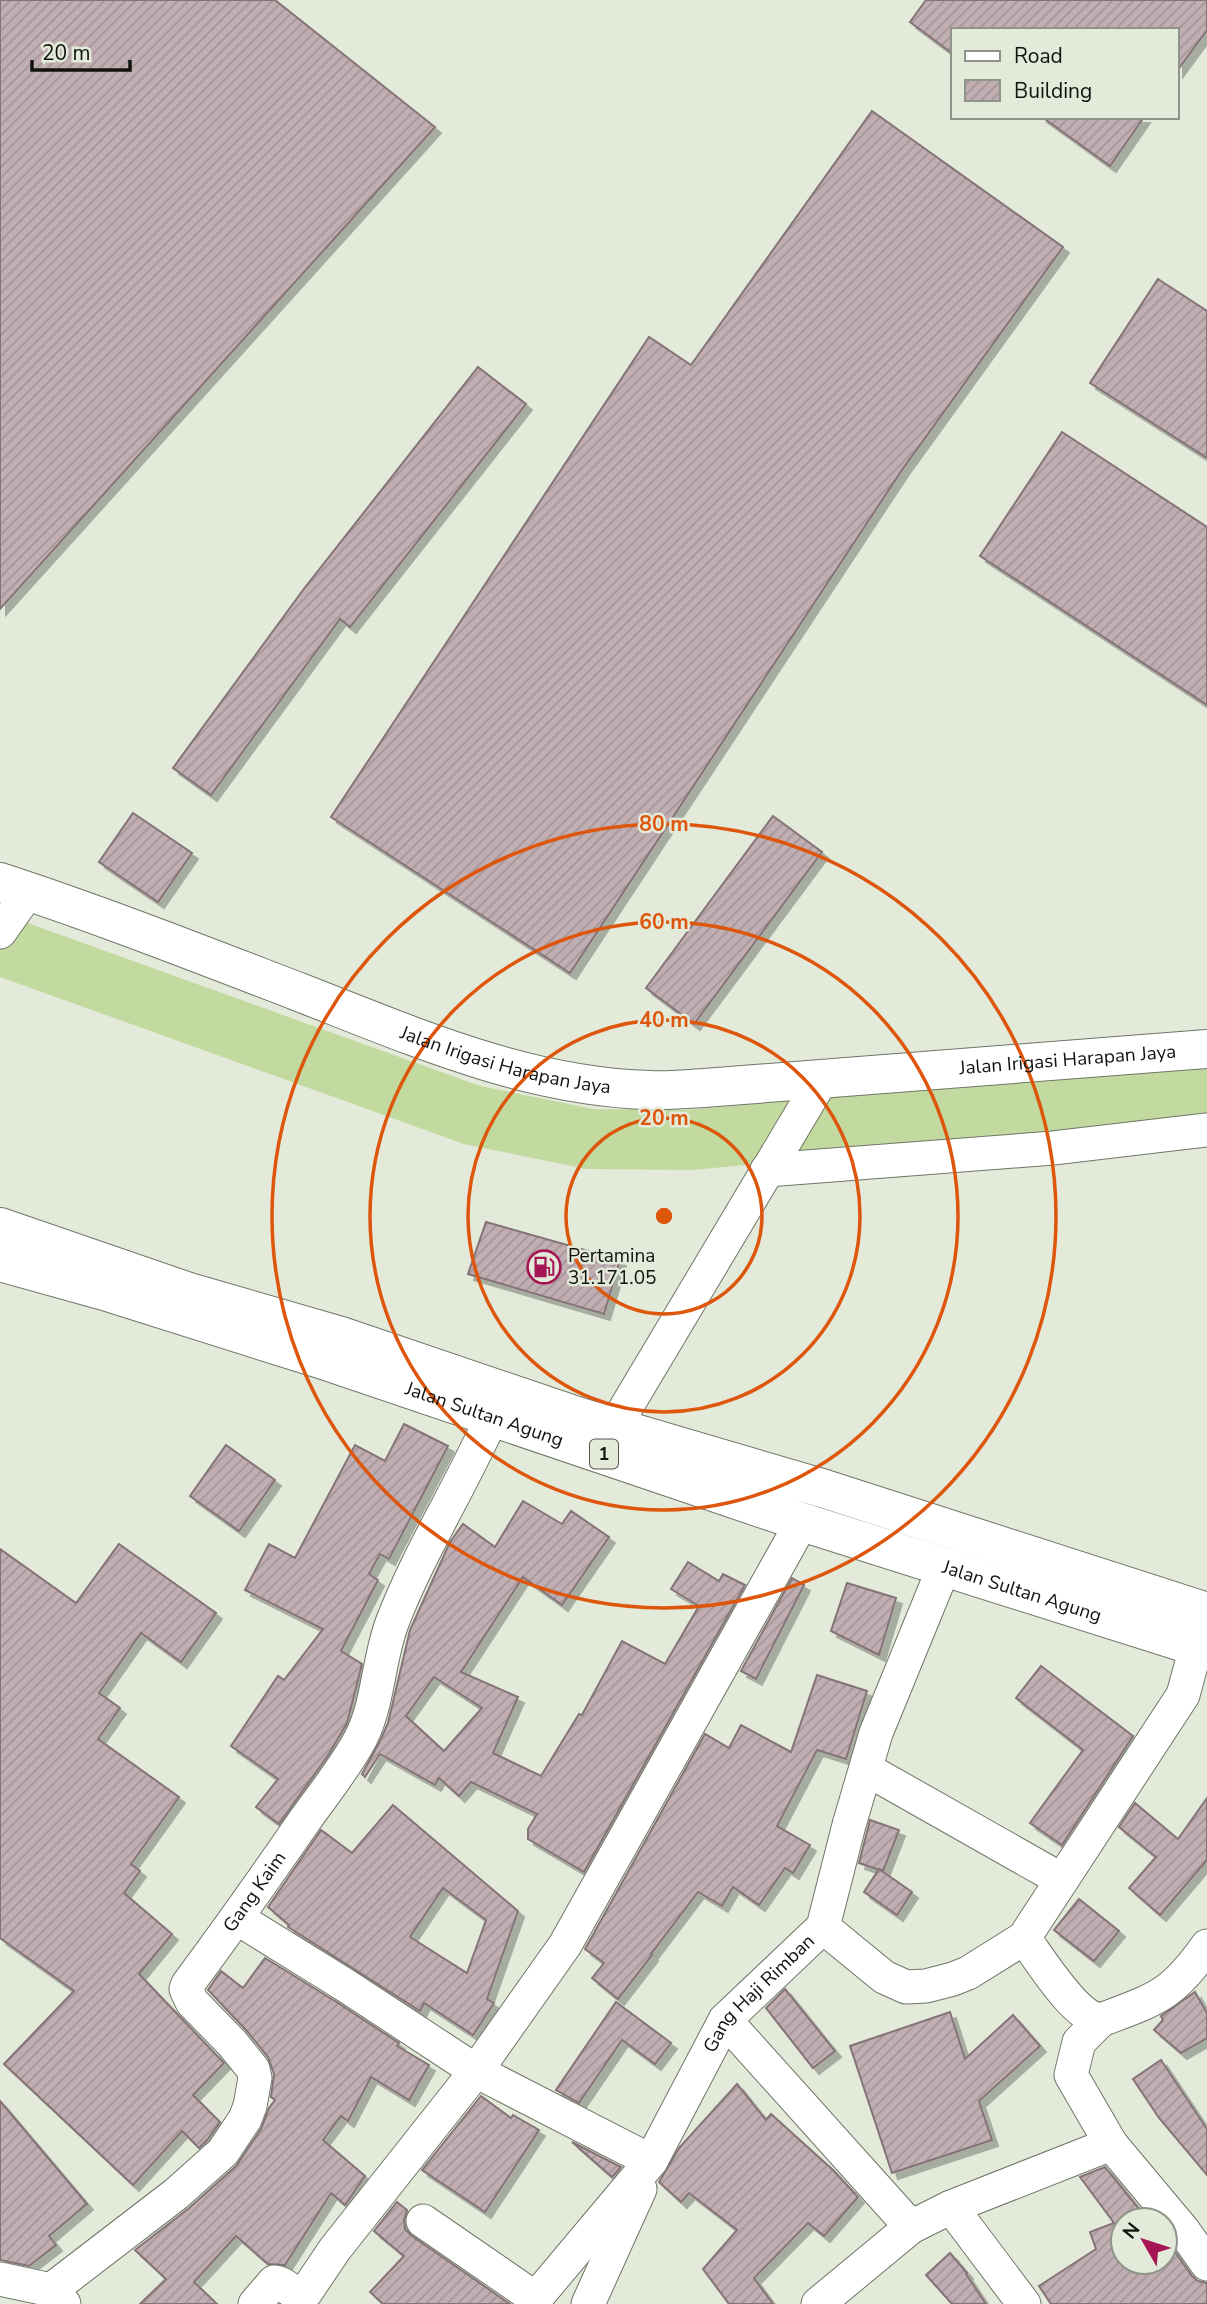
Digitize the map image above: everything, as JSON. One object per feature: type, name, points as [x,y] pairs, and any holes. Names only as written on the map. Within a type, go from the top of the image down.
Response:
[{"type":"main road","name":"Jalan Irigasi Harapan Jaya","points":[[14,887],[165,940],[446,1049],[529,1073],[611,1087],[651,1090],[816,1091],[1207,1049]]},
{"type":"main road","name":"Jalan Sultan Agung","points":[[0,1227],[189,1292],[341,1336],[498,1405],[802,1522],[944,1567],[995,1564]]},
{"type":"main road","name":"Jalan Sultan Agung","points":[[0,1262],[104,1291],[310,1356],[498,1405],[615,1426],[825,1489],[995,1564],[1203,1636]]},
{"type":"street","points":[[0,932],[14,887]]},
{"type":"street","points":[[615,1426],[816,1091]]},
{"type":"street","points":[[767,1170],[1053,1148],[1207,1130]]},
{"type":"street","name":"Gang Kaim","points":[[57,2297],[223,2152],[245,2119],[254,2085],[253,2069],[192,2002],[186,1989],[358,1745],[370,1715],[382,1653],[407,1587],[474,1458],[498,1405]]},
{"type":"street","points":[[255,2304],[274,2282],[279,2282],[297,2294],[306,2292],[335,2249],[476,2071],[565,1945],[802,1522]]},
{"type":"street","name":"Gang Haji Rimban","points":[[533,2301],[651,2161],[725,2020],[823,1927],[849,1825],[889,1698],[944,1567]]},
{"type":"street","points":[[823,1927],[884,1977],[906,1987],[926,1986],[968,1973],[1024,1938],[1183,1695],[1203,1636]]},
{"type":"street","points":[[866,1769],[1062,1880]]},
{"type":"street","points":[[237,1918],[476,2071],[651,2161],[588,2304]]},
{"type":"street","points":[[1024,1938],[1072,2002],[1095,2020],[1156,1999],[1171,1989],[1190,1970],[1207,1946]]},
{"type":"street","points":[[725,2020],[911,2227]]},
{"type":"street","points":[[1101,2020],[1079,2042],[1071,2075],[1111,2144],[1183,2230],[1207,2264]]},
{"type":"street","points":[[818,2304],[911,2227],[951,2207],[1111,2144]]},
{"type":"street","points":[[951,2207],[1024,2304]]},
{"type":"street","points":[[423,2221],[533,2301]]},
{"type":"street","points":[[0,2279],[57,2297]]},
{"type":"building","points":[[0,0],[275,0],[435,127],[0,609]]},
{"type":"building","points":[[926,0],[1207,0],[1207,30],[1179,68],[1179,28],[951,28],[951,53],[910,22]]},
{"type":"building","points":[[872,111],[1063,247],[902,470],[570,973],[331,817],[649,337],[691,365]]},
{"type":"building","points":[[1045,119],[1143,119],[1110,166]]},
{"type":"building","points":[[1158,279],[1207,311],[1207,458],[1090,383]]},
{"type":"building","points":[[478,367],[526,404],[350,627],[340,619],[211,795],[173,768],[303,590]]},
{"type":"building","points":[[1062,432],[1207,527],[1207,705],[980,556]]},
{"type":"building","points":[[133,813],[192,853],[158,902],[99,862]]},
{"type":"building","points":[[773,816],[822,852],[694,1024],[646,988]]},
{"type":"building","name":"Pertamina 31.171.05","points":[[486,1222],[620,1260],[604,1314],[468,1274]]},
{"type":"building","points":[[404,1424],[448,1446],[389,1559],[380,1554],[369,1574],[378,1580],[341,1651],[362,1664],[347,1723],[329,1754],[279,1824],[256,1807],[278,1779],[231,1746],[278,1676],[284,1680],[323,1629],[245,1590],[269,1544],[295,1558],[355,1445],[385,1461]]},
{"type":"building","points":[[226,1445],[275,1480],[239,1531],[190,1496]]},
{"type":"building","points":[[523,1501],[562,1524],[571,1511],[609,1537],[562,1605],[523,1577],[461,1672],[518,1697],[493,1753],[541,1776],[579,1714],[582,1715],[622,1641],[665,1664],[699,1606],[671,1589],[688,1562],[719,1581],[723,1574],[745,1585],[584,1872],[528,1839],[528,1829],[537,1814],[471,1782],[459,1796],[439,1778],[435,1785],[380,1754],[365,1777],[362,1774],[388,1723],[410,1630],[450,1542],[463,1524],[495,1547]],"holes":[[[434,1677],[482,1708],[444,1751],[406,1716]]]},
{"type":"building","points":[[119,1544],[216,1613],[181,1662],[141,1633],[99,1693],[120,1708],[98,1739],[179,1797],[131,1864],[140,1871],[124,1893],[172,1934],[139,1974],[224,2063],[193,2095],[220,2122],[208,2139],[199,2148],[182,2131],[133,2185],[4,2064],[74,1991],[0,1938],[0,1549],[76,1603]]},
{"type":"building","points":[[792,1578],[804,1585],[756,1679],[741,1671]]},
{"type":"building","points":[[847,1583],[896,1598],[879,1655],[831,1631]]},
{"type":"building","points":[[1041,1666],[1133,1736],[1062,1845],[1030,1823],[1083,1750],[1016,1698]]},
{"type":"building","points":[[817,1675],[867,1691],[846,1759],[817,1750],[777,1826],[810,1845],[793,1873],[785,1868],[759,1905],[733,1887],[722,1906],[698,1892],[618,1999],[592,1978],[604,1963],[585,1949],[705,1734],[729,1748],[741,1725],[791,1752]]},
{"type":"building","points":[[1207,1798],[1207,1860],[1160,1915],[1129,1888],[1156,1857],[1119,1827],[1135,1803],[1178,1839]]},
{"type":"building","points":[[393,1805],[518,1911],[487,1999],[494,2003],[473,2035],[424,2003],[420,2011],[288,1927],[289,1925],[268,1907],[321,1830],[352,1853]],"holes":[[[443,1888],[486,1920],[467,1973],[410,1937]]]},
{"type":"building","points":[[870,1820],[899,1830],[883,1871],[859,1863]]},
{"type":"building","points":[[879,1869],[912,1892],[897,1915],[864,1892]]},
{"type":"building","points":[[1079,1899],[1119,1931],[1094,1961],[1054,1930]]},
{"type":"building","points":[[265,1958],[335,2001],[399,2043],[397,2046],[429,2065],[409,2100],[371,2077],[348,2121],[341,2116],[323,2140],[365,2176],[345,2205],[331,2193],[285,2265],[268,2264],[236,2236],[194,2282],[217,2304],[140,2304],[166,2279],[135,2250],[188,2209],[236,2166],[261,2129],[275,2100],[271,2097],[274,2074],[268,2057],[208,1990],[221,1971],[243,1988]]},
{"type":"building","points":[[785,1989],[835,2051],[813,2068],[766,2008]]},
{"type":"building","points":[[1195,1992],[1207,2013],[1207,2038],[1181,2053],[1154,2030],[1163,2020],[1161,2016]]},
{"type":"building","points":[[616,2002],[671,2043],[655,2064],[622,2040],[579,2103],[556,2090]]},
{"type":"building","points":[[950,2012],[965,2059],[1013,2015],[1040,2046],[979,2101],[992,2140],[892,2173],[850,2046]]},
{"type":"building","points":[[1161,2060],[1207,2129],[1207,2175],[1159,2118],[1133,2079]]},
{"type":"building","points":[[737,2084],[766,2120],[771,2114],[833,2170],[858,2197],[824,2236],[808,2223],[754,2278],[773,2304],[729,2304],[703,2269],[737,2230],[689,2193],[681,2202],[659,2182],[679,2148]]},
{"type":"building","points":[[481,2096],[511,2118],[513,2115],[539,2130],[485,2212],[422,2170]]},
{"type":"building","points":[[0,2101],[87,2204],[49,2236],[56,2245],[29,2266],[0,2260]]},
{"type":"building","points":[[572,2142],[621,2167],[612,2177]]},
{"type":"building","points":[[1105,2167],[1137,2206],[1109,2206],[1109,2216],[1080,2177]]},
{"type":"building","points":[[397,2202],[407,2210],[405,2229],[412,2236],[510,2304],[383,2304],[370,2292],[404,2256],[374,2231]]},
{"type":"building","points":[[1109,2225],[1109,2276],[1179,2276],[1179,2258],[1192,2276],[1207,2283],[1207,2304],[1051,2304],[1039,2286],[1096,2249],[1090,2232]]},
{"type":"building","points":[[950,2253],[967,2273],[986,2304],[952,2304],[926,2275]]},
{"type":"waterway","points":[[0,945],[472,1115],[590,1139],[689,1140],[1207,1093]]},
{"type":"place","name":"Pertamina 31.171.05","points":[[544,1267]]}]
